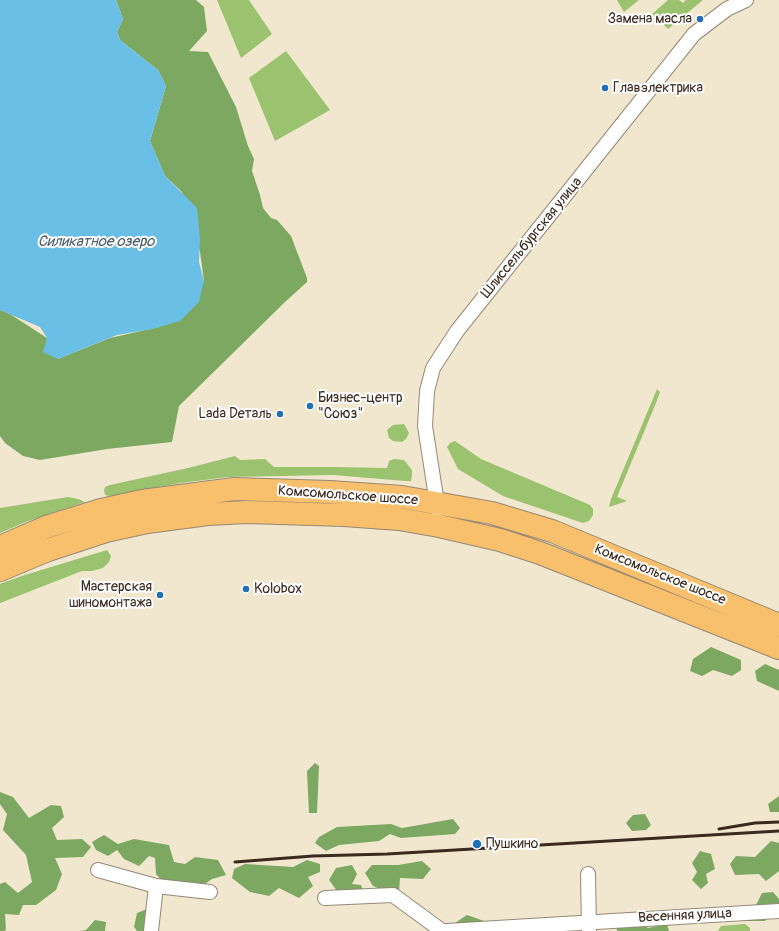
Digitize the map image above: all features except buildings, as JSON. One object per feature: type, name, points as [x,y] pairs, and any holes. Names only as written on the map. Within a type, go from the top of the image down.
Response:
[{"type":"main road","name":"Комсомольское шоссе","points":[[0,547],[46,527],[101,510],[142,501],[234,489],[330,492],[402,497],[492,513],[552,532],[779,624]]},
{"type":"main road","name":"Комсомольское шоссе","points":[[0,570],[48,550],[106,531],[147,522],[208,514],[247,512],[344,515],[399,519],[439,526],[500,540],[540,553],[779,648]]},
{"type":"street","name":"Шлиссельбургская улица","points":[[439,526],[438,503],[425,426],[427,391],[433,368],[457,331],[694,34],[727,9],[746,0]]},
{"type":"street","points":[[98,870],[156,886],[210,892]]},
{"type":"street","points":[[588,874],[589,926]]},
{"type":"street","points":[[151,931],[156,886]]},
{"type":"street","points":[[325,898],[393,895],[442,931]]},
{"type":"street","name":"Весенняя улица","points":[[447,931],[589,926],[779,911]]},
{"type":"green space","points":[[116,0],[196,0],[204,7],[207,31],[189,51],[208,52],[236,107],[248,146],[254,159],[252,171],[263,208],[271,218],[277,220],[291,236],[307,278],[307,282],[179,406],[172,442],[107,449],[40,460],[23,456],[5,443],[0,436],[0,310],[10,314],[47,338],[58,359],[110,338],[159,327],[204,281],[200,252],[182,192],[165,176],[150,141],[166,86],[158,70],[120,40],[117,32],[123,19]]},
{"type":"green space","points":[[217,0],[249,0],[272,34],[241,58]]},
{"type":"green space","points":[[617,0],[639,0],[624,12]]},
{"type":"green space","points":[[668,0],[679,0],[683,3],[686,0],[703,0],[668,29],[652,14]]},
{"type":"green space","points":[[286,51],[330,110],[275,141],[249,78]]},
{"type":"green space","points":[[657,389],[660,392],[656,403],[617,497],[627,501],[609,507],[611,499]]},
{"type":"green space","points":[[404,424],[409,433],[406,439],[402,442],[393,441],[389,438],[387,430],[393,425]]},
{"type":"green space","points":[[455,441],[481,459],[590,505],[593,509],[593,515],[589,521],[583,523],[503,496],[458,469],[447,447],[450,443]]},
{"type":"green space","points":[[235,456],[240,460],[265,459],[274,467],[387,468],[389,461],[394,459],[404,460],[412,470],[412,476],[411,481],[333,475],[227,477],[181,483],[110,496],[105,495],[105,487],[110,485]]},
{"type":"green space","points":[[68,497],[85,502],[28,521],[0,533],[0,508]]},
{"type":"green space","points":[[107,550],[111,556],[109,562],[103,568],[92,571],[82,571],[0,603],[0,584],[2,583]]},
{"type":"green space","points":[[711,647],[741,660],[741,670],[732,676],[713,670],[702,676],[690,671],[693,659]]},
{"type":"green space","points":[[765,664],[779,670],[779,691],[757,681],[755,671]]},
{"type":"green space","points":[[315,763],[319,766],[317,813],[309,813],[307,771]]},
{"type":"green space","points":[[0,792],[13,797],[29,818],[51,805],[61,806],[64,817],[52,828],[57,840],[82,839],[91,847],[83,857],[55,858],[62,874],[56,890],[36,905],[23,905],[19,915],[5,914],[6,930],[4,931],[0,931],[0,884],[5,882],[18,893],[32,882],[26,855],[3,830],[7,814],[0,804]]},
{"type":"green space","points":[[779,796],[779,812],[770,812],[768,804]]},
{"type":"green space","points":[[645,814],[651,825],[646,830],[632,831],[626,823],[633,815]]},
{"type":"green space","points":[[453,819],[460,828],[455,834],[401,838],[390,834],[379,841],[339,845],[326,851],[315,843],[319,837],[337,827],[391,824],[402,828]]},
{"type":"green space","points":[[104,835],[118,844],[134,839],[169,845],[174,862],[185,864],[195,857],[218,860],[226,875],[212,879],[199,888],[169,889],[156,874],[155,858],[149,856],[139,866],[124,859],[117,850],[108,856],[96,850],[92,842]]},
{"type":"green space","points":[[771,841],[779,843],[779,871],[766,881],[759,874],[735,875],[730,864],[736,856],[755,857]]},
{"type":"green space","points":[[700,851],[711,854],[715,869],[706,874],[708,883],[701,889],[692,880],[697,872],[692,863]]},
{"type":"green space","points":[[307,860],[320,864],[320,872],[308,877],[313,886],[299,898],[279,888],[269,896],[250,892],[232,878],[234,869],[245,864],[293,867]]},
{"type":"green space","points":[[422,861],[431,869],[423,879],[400,878],[399,892],[388,892],[373,886],[365,873],[372,865],[398,865]]},
{"type":"green space","points":[[352,865],[357,874],[352,884],[361,885],[364,894],[340,895],[329,880],[336,868]]},
{"type":"green space","points":[[773,892],[779,899],[779,913],[771,914],[765,921],[742,921],[737,912],[741,906],[756,905],[762,893]]},
{"type":"green space","points":[[147,909],[148,931],[137,931],[134,927],[137,913]]},
{"type":"green space","points":[[467,915],[484,921],[485,931],[440,924],[452,925]]},
{"type":"green space","points":[[629,915],[648,928],[667,924],[669,931],[617,931],[616,924]]},
{"type":"green space","points":[[95,920],[106,922],[105,931],[80,931],[86,930]]},
{"type":"green space","points":[[745,924],[750,928],[750,931],[718,931],[721,926]]},
{"type":"water","name":"Силикатное озеро","points":[[0,0],[116,0],[123,19],[117,32],[120,40],[158,70],[166,86],[150,141],[165,176],[197,208],[200,238],[199,262],[204,281],[199,302],[180,321],[152,329],[117,335],[58,359],[43,352],[47,338],[40,327],[0,310]]},
{"type":"railway","points":[[719,829],[755,823],[779,822]]},
{"type":"railway","points":[[235,862],[313,856],[387,854],[779,831]]},
{"type":"place","name":"Замена масла","points":[[700,19]]},
{"type":"place","name":"Главэлектрика","points":[[605,88]]},
{"type":"place","name":"Бизнес-центр \"Союз\"","points":[[310,406]]},
{"type":"place","name":"Lada Dеталь","points":[[280,414]]},
{"type":"place","name":"Kolobox","points":[[246,589]]},
{"type":"place","name":"Мастерская шиномонтажа","points":[[160,595]]},
{"type":"place","name":"Пушкино","points":[[477,844]]}]
